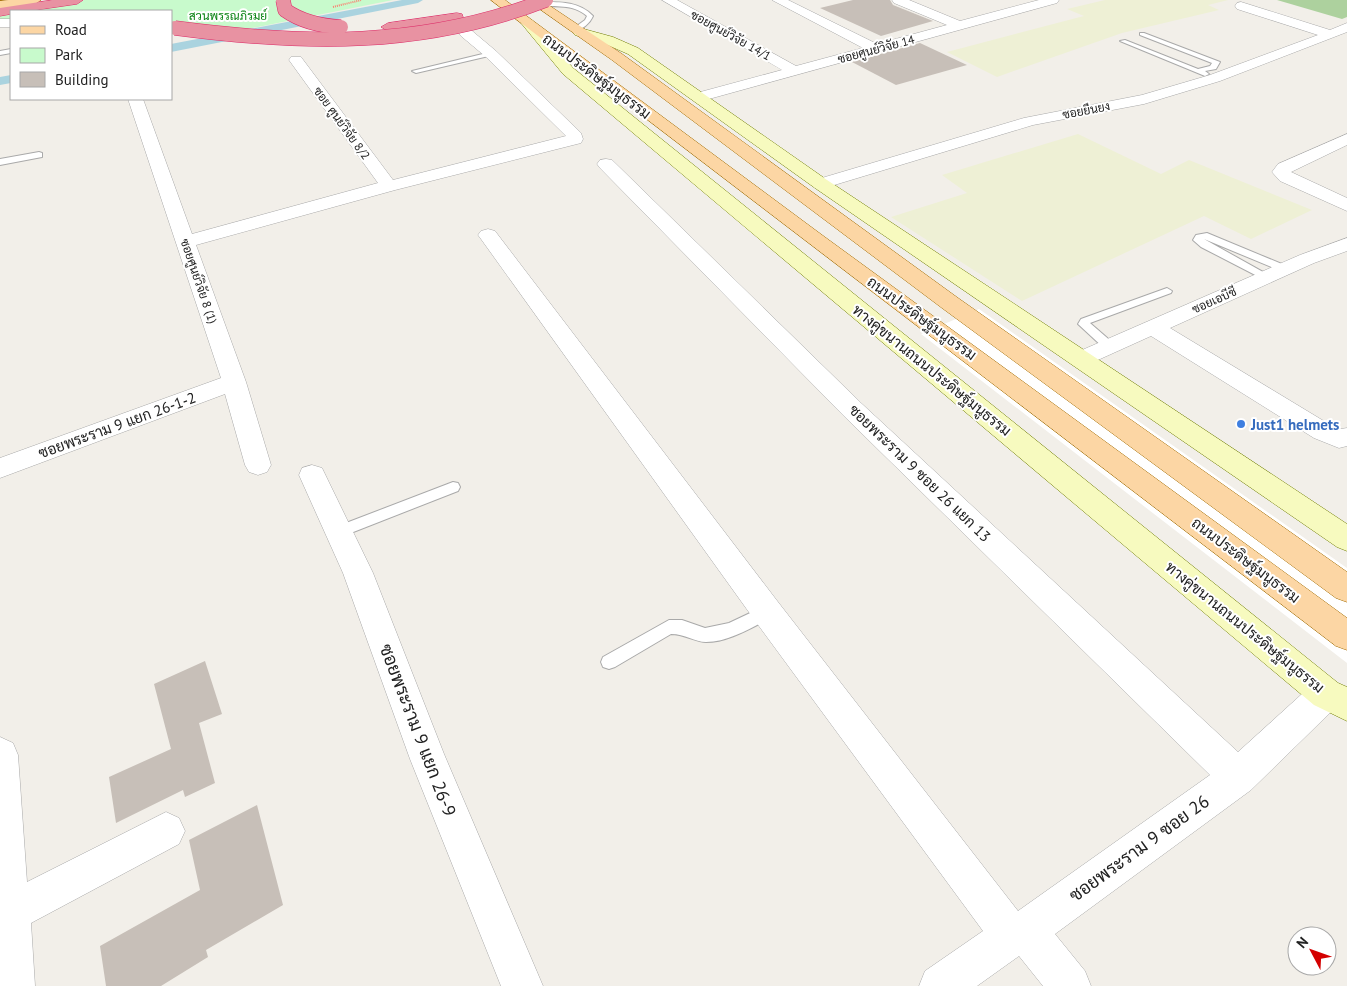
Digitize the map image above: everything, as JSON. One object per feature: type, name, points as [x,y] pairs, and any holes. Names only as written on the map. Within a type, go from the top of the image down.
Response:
[{"type":"highway","points":[[0,7],[77,0]]},
{"type":"highway","points":[[283,0],[285,10],[293,17],[336,27],[388,27],[457,17],[536,1]]},
{"type":"highway","points":[[457,17],[504,0]]},
{"type":"highway","points":[[172,31],[291,40],[370,38],[461,26],[504,15],[536,1]]},
{"type":"main road","points":[[0,7],[12,0]]},
{"type":"main road","points":[[0,7],[35,0]]},
{"type":"main road","points":[[0,7],[55,0]]},
{"type":"main road","name":"ถนนประดิษฐ์มนูธรรม","points":[[497,0],[696,163],[942,332],[1347,636]]},
{"type":"main road","name":"ถนนประดิษฐ์มนูธรรม","points":[[536,1],[750,145],[973,319],[1347,589]]},
{"type":"street","name":"ซอยศูนย์วิจัย 14/1","points":[[668,0],[795,71]]},
{"type":"street","points":[[778,0],[876,49]]},
{"type":"street","points":[[898,0],[960,26]]},
{"type":"street","points":[[1012,0],[1031,7]]},
{"type":"street","name":"ซอยศูนย์วิจัย 14","points":[[698,97],[1053,0]]},
{"type":"street","points":[[1241,6],[1331,36]]},
{"type":"street","name":"ทางคู่ขนานถนนประดิษฐ์มนูธรรม","points":[[527,23],[568,71],[696,163],[1337,699]]},
{"type":"street","name":"ซอยยืนยง","points":[[821,184],[1030,121],[1144,99],[1215,78],[1331,36],[1347,27]]},
{"type":"street","points":[[172,31],[190,31]]},
{"type":"street","points":[[578,31],[608,40],[633,51],[698,97],[750,145],[821,184],[1347,539]]},
{"type":"street","points":[[186,242],[389,186],[575,139],[575,136],[491,54],[466,33]]},
{"type":"street","name":"ซอย ศูนย์วิจัย 8/2","points":[[296,60],[389,186]]},
{"type":"street","name":"ซอยศูนย์วิจัย 8 (1)","points":[[135,100],[234,382],[258,465]]},
{"type":"street","points":[[1347,139],[1284,168],[1281,172],[1286,178],[1347,205]]},
{"type":"street","name":"ซอยพระราม 9 ซอย 26 แยก 13","points":[[606,164],[852,409],[1238,777]]},
{"type":"street","points":[[488,235],[767,612],[1018,933],[1070,986]]},
{"type":"street","name":"ซอยเอบีซี","points":[[1081,360],[1152,327],[1347,244]]},
{"type":"street","points":[[1152,327],[1323,432],[1339,439],[1347,437]]},
{"type":"street","name":"ซอยพระราม 9 แยก 26-1-2","points":[[0,468],[234,382]]},
{"type":"street","name":"ซอยพระราม 9 แยก 26-9","points":[[312,475],[358,574],[428,759],[522,986]]},
{"type":"street","name":"ซอยพระราม 9 ซอย 26","points":[[940,986],[1238,777],[1337,699]]},
{"type":"street","points":[[0,755],[14,986]]},
{"type":"street","points":[[9,912],[166,830]]},
{"type":"lane","points":[[1142,34],[1216,62],[1214,67],[1198,71]]},
{"type":"lane","points":[[1123,41],[1215,78]]},
{"type":"lane","points":[[416,71],[491,54]]},
{"type":"lane","points":[[0,162],[39,155]]},
{"type":"lane","points":[[1207,236],[1215,239],[1276,273],[1205,245],[1198,240],[1207,236]]},
{"type":"lane","points":[[1109,346],[1084,324],[1085,321],[1167,291]]},
{"type":"lane","points":[[338,532],[452,487]]},
{"type":"lane","points":[[609,662],[669,627],[682,627],[705,635],[731,630],[767,612]]},
{"type":"green space","name":"สวนพรรณภิรมย์","points":[[82,0],[393,0],[232,32],[172,25],[172,10],[14,10]]},
{"type":"green space","points":[[1105,0],[1228,0],[1208,5],[1219,10],[1122,33],[997,77],[947,52],[1084,16],[1067,9]]},
{"type":"green space","points":[[1277,0],[1347,0],[1347,17],[1342,19]]},
{"type":"green space","name":"สวนพรรณภิรมย์","points":[[10,11],[10,21],[0,22],[0,12]]},
{"type":"green space","points":[[1078,134],[1161,174],[1189,160],[1312,210],[1251,239],[1204,216],[1022,301],[891,217],[967,193],[942,175]]},
{"type":"pier","points":[[979,309],[1347,568],[1347,663],[921,334]]},
{"type":"building","points":[[853,0],[890,0],[893,5],[933,21],[881,36],[820,8]]},
{"type":"building","points":[[920,43],[967,65],[896,85],[852,62]]},
{"type":"building","points":[[205,661],[222,714],[199,723],[215,783],[185,797],[183,790],[116,823],[109,777],[171,749],[154,684]]},
{"type":"building","points":[[257,805],[283,905],[206,950],[208,957],[161,986],[106,986],[100,946],[200,890],[189,840]]},
{"type":"waterway","points":[[172,48],[418,0]]},
{"type":"waterway","points":[[0,81],[10,79]]},
{"type":"place","name":"Just1 helmets","points":[[1241,424]]}]
